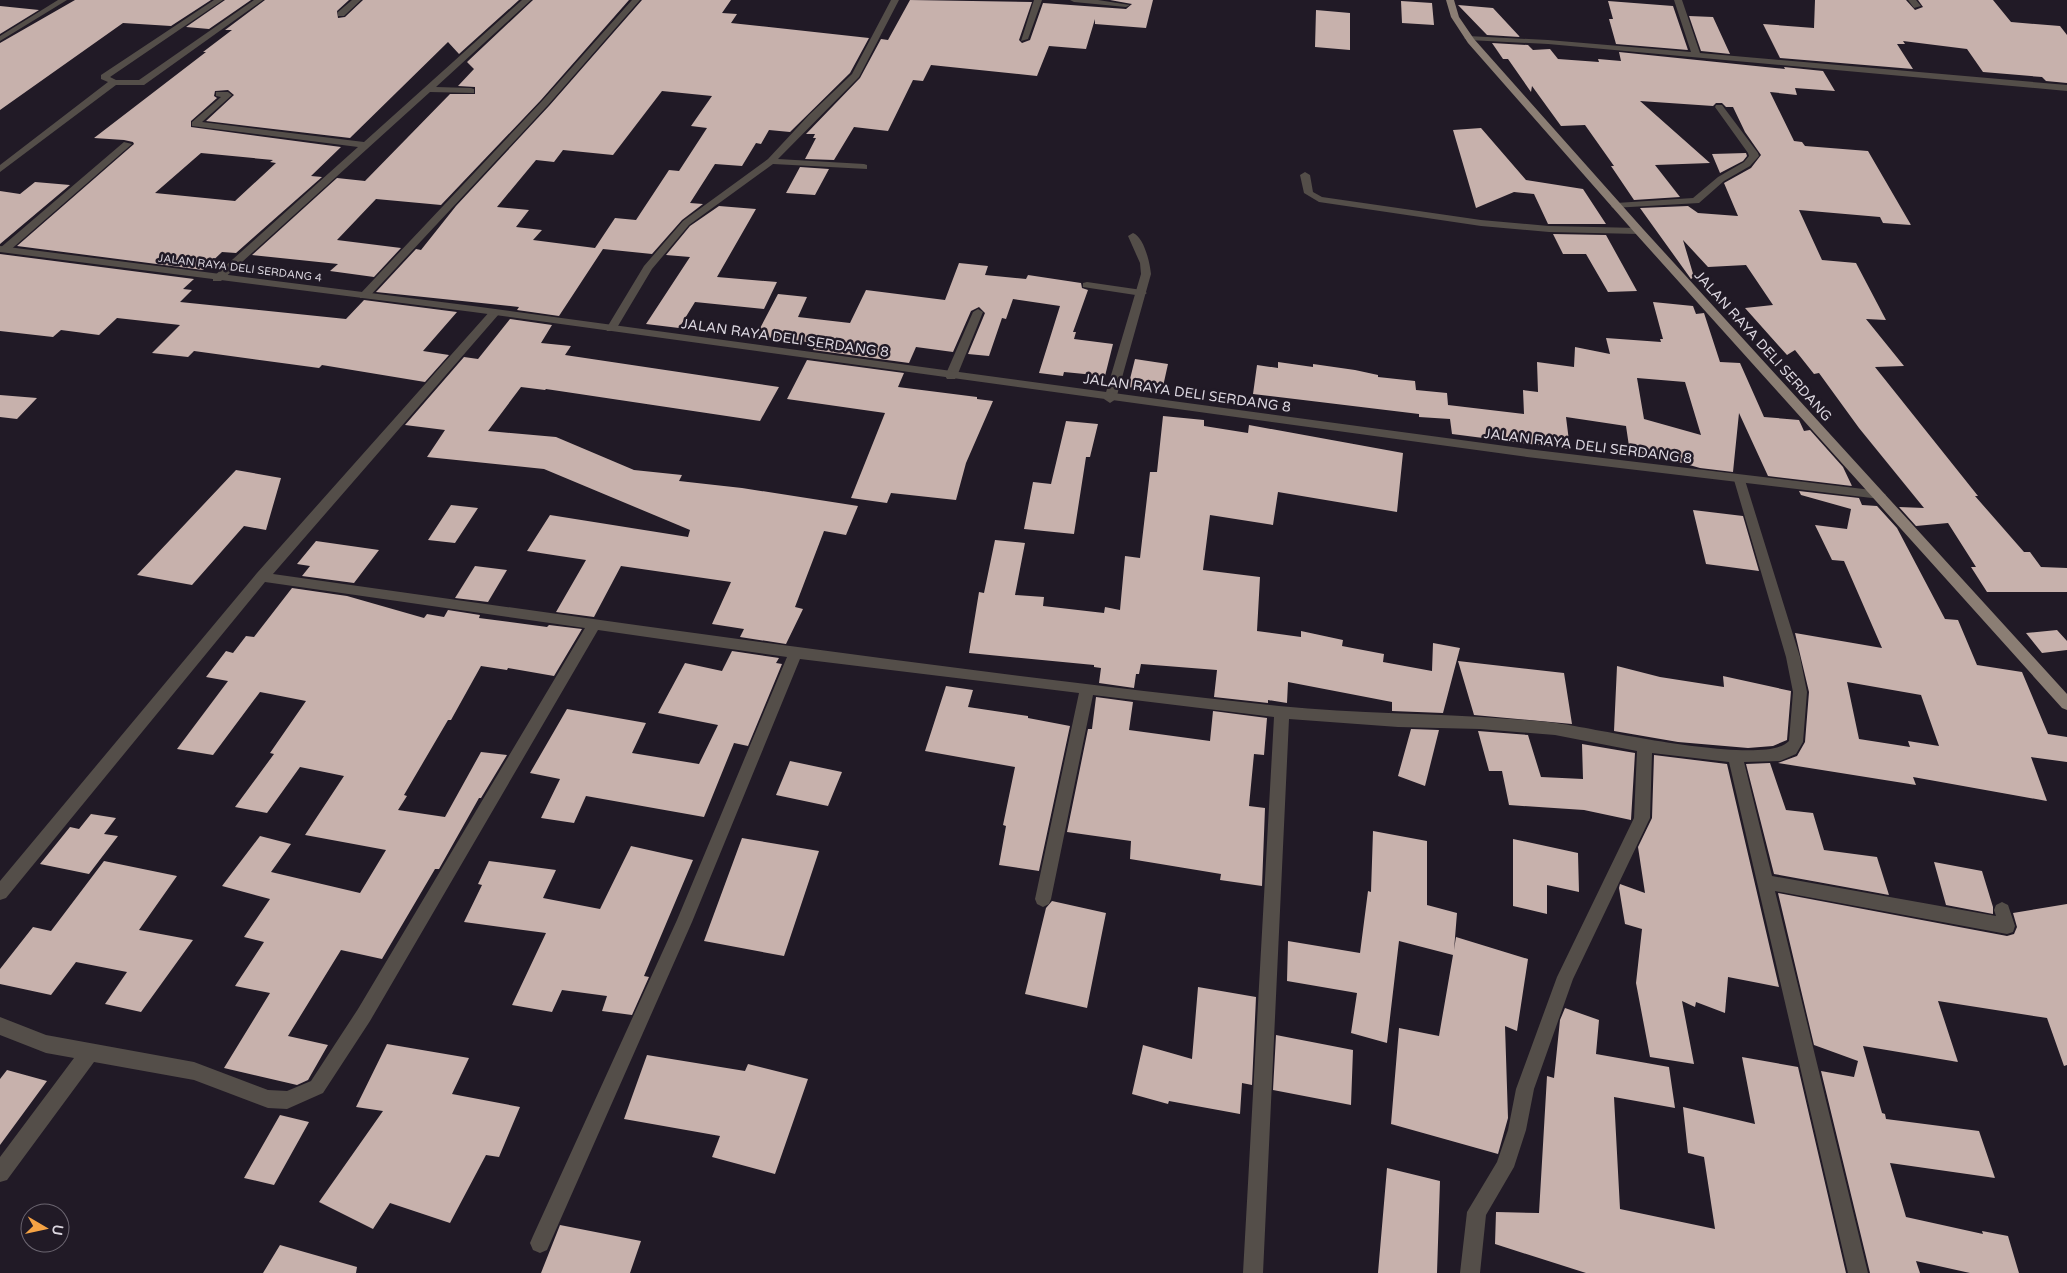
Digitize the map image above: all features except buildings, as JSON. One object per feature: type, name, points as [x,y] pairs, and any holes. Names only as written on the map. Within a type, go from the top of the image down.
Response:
[{"type":"main road","name":"JALAN RAYA DELI SERDANG","points":[[1450,0],[1455,17],[1468,38],[1638,231],[1880,495],[2067,704]]},
{"type":"street","points":[[0,39],[63,0]]},
{"type":"street","points":[[219,0],[104,78],[114,82],[141,83],[259,0]]},
{"type":"street","points":[[341,14],[357,0]]},
{"type":"street","points":[[217,279],[526,0]]},
{"type":"street","points":[[364,296],[545,103],[636,0]]},
{"type":"street","points":[[611,329],[648,268],[676,234],[724,194],[771,161],[812,116],[856,75],[895,0]]},
{"type":"street","points":[[1024,38],[1038,0]]},
{"type":"street","points":[[1074,0],[1126,6]]},
{"type":"street","points":[[1678,0],[1681,15],[1687,25],[1696,54]]},
{"type":"street","points":[[1468,38],[1548,42],[1696,54],[2067,88]]},
{"type":"street","points":[[0,169],[114,82]]},
{"type":"street","points":[[429,89],[471,91]]},
{"type":"street","points":[[219,94],[228,95],[195,124],[366,145]]},
{"type":"street","points":[[1616,206],[1696,201],[1721,179],[1747,164],[1754,156],[1754,153],[1719,107]]},
{"type":"street","points":[[2,250],[127,144]]},
{"type":"street","points":[[771,161],[864,168]]},
{"type":"street","points":[[1305,175],[1309,193],[1319,199],[1481,223],[1549,229],[1638,231]]},
{"type":"street","points":[[1110,399],[1146,274],[1145,262],[1134,236]]},
{"type":"street","name":"JALAN RAYA DELI SERDANG 4","points":[[2,250],[217,279],[493,312]]},
{"type":"street","points":[[1086,285],[1142,293]]},
{"type":"street","points":[[0,893],[262,577],[493,312]]},
{"type":"street","name":"JALAN RAYA DELI SERDANG 8","points":[[493,312],[1110,399],[1740,480],[1880,495]]},
{"type":"street","points":[[951,376],[978,312]]},
{"type":"street","points":[[262,577],[796,653],[1282,712],[1398,721],[1480,723],[1556,729],[1645,746],[1735,756],[1780,755],[1791,750],[1796,742],[1800,692],[1793,657],[1740,480]]},
{"type":"street","points":[[0,1026],[46,1044],[194,1071],[268,1099],[287,1100],[317,1087],[364,1015],[595,624]]},
{"type":"street","points":[[540,1243],[684,922],[796,653]]},
{"type":"street","points":[[1043,899],[1088,688]]},
{"type":"street","points":[[1253,1273],[1282,712]]},
{"type":"street","points":[[1470,1273],[1477,1212],[1505,1167],[1517,1130],[1525,1089],[1565,977],[1642,818],[1645,746]]},
{"type":"street","points":[[1735,756],[1858,1273]]},
{"type":"street","points":[[1765,882],[2007,926],[2002,910]]},
{"type":"street","points":[[0,1173],[89,1053]]}]
